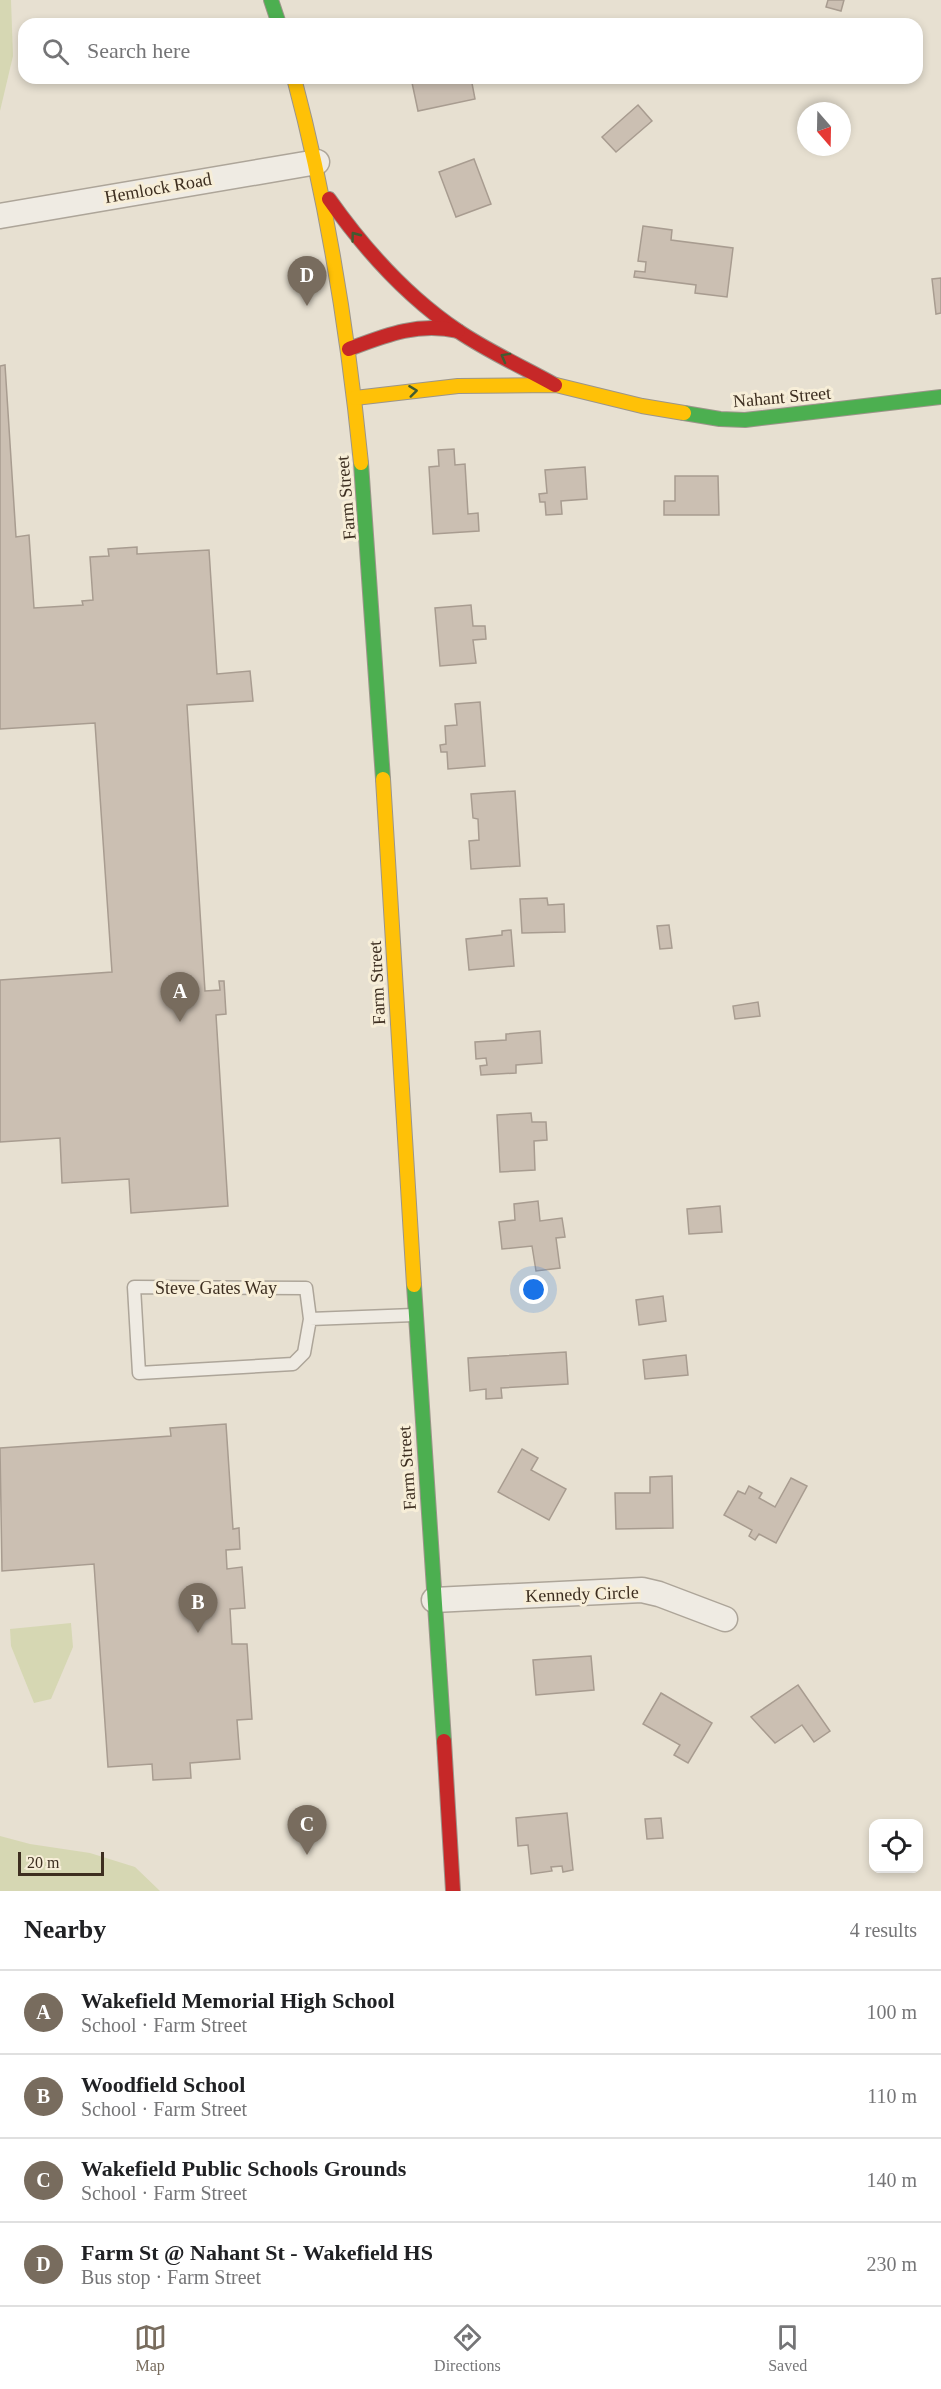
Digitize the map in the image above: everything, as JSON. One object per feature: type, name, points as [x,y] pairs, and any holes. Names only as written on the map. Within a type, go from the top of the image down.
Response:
[{"type":"main road","points":[[272,0],[277,18]]},
{"type":"main road","name":"Farm Street","points":[[296,84],[323,189],[355,398],[385,791],[453,1891]]},
{"type":"main road","name":"Nahant Street","points":[[323,189],[371,256],[407,292],[458,331],[556,385]]},
{"type":"main road","points":[[349,349],[415,326],[442,326],[458,331]]},
{"type":"main road","name":"Nahant Street","points":[[355,398],[458,386],[556,385],[661,410],[720,419],[745,420],[941,397]]},
{"type":"street","name":"Hemlock Road","points":[[0,216],[317,162]]},
{"type":"street","name":"Kennedy Circle","points":[[434,1600],[642,1590],[725,1619]]},
{"type":"lane","name":"Steve Gates Way","points":[[134,1287],[306,1288],[310,1319],[304,1353],[293,1364],[139,1373],[134,1287]]},
{"type":"lane","points":[[310,1319],[416,1315]]},
{"type":"green space","points":[[0,0],[11,0],[13,56],[0,111]]},
{"type":"green space","points":[[71,1623],[73,1647],[51,1699],[34,1703],[11,1646],[10,1629]]},
{"type":"green space","points":[[0,1836],[30,1844],[90,1853],[135,1867],[160,1891],[0,1891]]},
{"type":"building","points":[[828,0],[844,0],[841,11],[826,7]]},
{"type":"building","points":[[412,84],[472,84],[475,99],[418,111]]},
{"type":"building","points":[[638,105],[652,121],[616,152],[602,137]]},
{"type":"building","points":[[474,159],[491,204],[456,217],[439,172]]},
{"type":"building","points":[[643,226],[672,230],[671,240],[733,248],[727,297],[695,293],[696,285],[634,277],[635,271],[645,272],[646,262],[638,261]]},
{"type":"building","points":[[941,278],[941,313],[936,314],[932,279]]},
{"type":"building","points":[[5,365],[16,537],[29,535],[34,608],[83,605],[82,601],[93,600],[90,557],[109,556],[108,549],[137,547],[137,554],[209,550],[217,674],[250,671],[253,701],[187,705],[205,991],[220,990],[219,981],[224,981],[226,1014],[216,1015],[228,1206],[131,1213],[129,1179],[62,1183],[60,1138],[0,1142],[0,980],[112,972],[95,723],[0,729],[0,366]]},
{"type":"building","points":[[454,449],[455,465],[465,464],[468,514],[478,513],[479,531],[433,534],[429,467],[439,466],[438,450]]},
{"type":"building","points":[[585,467],[587,499],[561,501],[562,514],[546,515],[545,502],[540,502],[539,494],[547,493],[545,470]]},
{"type":"building","points":[[675,476],[718,476],[719,515],[664,515],[664,501],[675,501]]},
{"type":"building","points":[[471,605],[473,626],[485,626],[486,639],[473,640],[476,663],[440,666],[435,608]]},
{"type":"building","points":[[480,702],[485,766],[448,769],[447,752],[441,752],[440,745],[446,744],[445,726],[457,725],[455,704]]},
{"type":"building","points":[[515,791],[520,866],[471,869],[469,841],[479,840],[478,819],[473,818],[471,794]]},
{"type":"building","points":[[547,898],[548,905],[564,904],[565,932],[522,933],[520,899]]},
{"type":"building","points":[[669,925],[672,948],[660,949],[657,926]]},
{"type":"building","points":[[511,930],[514,966],[469,970],[466,939],[502,935],[502,931]]},
{"type":"building","points":[[758,1002],[760,1016],[735,1019],[733,1006]]},
{"type":"building","points":[[540,1031],[542,1063],[516,1065],[516,1073],[481,1075],[480,1066],[487,1065],[486,1058],[476,1059],[475,1042],[506,1040],[506,1034]]},
{"type":"building","points":[[531,1113],[532,1122],[546,1122],[547,1140],[534,1141],[535,1170],[500,1172],[497,1115]]},
{"type":"building","points":[[538,1201],[540,1221],[562,1218],[565,1237],[556,1238],[560,1268],[536,1271],[532,1246],[502,1249],[499,1222],[515,1220],[514,1204]]},
{"type":"building","points":[[720,1206],[722,1232],[689,1234],[687,1209]]},
{"type":"building","points":[[663,1296],[666,1321],[639,1325],[636,1300]]},
{"type":"building","points":[[566,1352],[568,1384],[501,1388],[502,1398],[486,1399],[486,1389],[470,1391],[468,1358]]},
{"type":"building","points":[[686,1355],[688,1375],[645,1379],[643,1360]]},
{"type":"building","points":[[226,1424],[233,1529],[239,1528],[240,1549],[226,1550],[227,1569],[242,1567],[245,1608],[230,1609],[232,1644],[247,1644],[252,1719],[237,1720],[240,1759],[190,1763],[191,1778],[153,1780],[152,1764],[108,1767],[94,1564],[2,1571],[0,1448],[171,1436],[170,1428]]},
{"type":"building","points":[[522,1449],[538,1458],[531,1470],[566,1489],[549,1520],[498,1492]]},
{"type":"building","points":[[672,1476],[673,1528],[616,1529],[615,1493],[650,1493],[650,1477]]},
{"type":"building","points":[[791,1478],[807,1486],[776,1543],[759,1534],[755,1540],[749,1536],[752,1530],[724,1515],[738,1491],[745,1494],[749,1486],[762,1493],[759,1498],[775,1507]]},
{"type":"building","points":[[591,1656],[594,1690],[536,1695],[533,1660]]},
{"type":"building","points":[[798,1685],[830,1731],[814,1742],[802,1725],[775,1743],[751,1717]]},
{"type":"building","points":[[661,1693],[712,1723],[688,1763],[674,1755],[680,1745],[643,1724]]},
{"type":"building","points":[[567,1813],[573,1870],[563,1872],[562,1866],[551,1867],[552,1871],[531,1874],[528,1845],[518,1846],[516,1818]]},
{"type":"building","points":[[661,1818],[663,1838],[647,1839],[645,1819]]},
{"type":"traffic: fast","points":[[271,0],[277,18]]},
{"type":"traffic: fast","points":[[684,413],[720,419],[745,420],[941,397]]},
{"type":"traffic: fast","points":[[361,463],[383,779]]},
{"type":"traffic: fast","points":[[414,1285],[444,1741]]},
{"type":"traffic: slow","points":[[296,84],[327,221],[350,366],[361,463]]},
{"type":"traffic: slow","points":[[355,398],[458,386],[556,385],[642,406],[684,413]]},
{"type":"traffic: slow","points":[[383,779],[414,1285]]},
{"type":"traffic: jam","points":[[329,199],[372,254],[421,303],[470,339],[555,385]]},
{"type":"traffic: jam","points":[[349,349],[402,331],[429,328],[458,331]]},
{"type":"traffic: jam","points":[[444,1741],[453,1891]]},
{"type":"place","name":"Farm St @ Nahant St - Wakefield HS","points":[[307,306]]},
{"type":"place","name":"Wakefield Memorial High School","points":[[180,1022]]},
{"type":"place","name":"Woodfield School","points":[[198,1633]]},
{"type":"place","name":"Wakefield Public Schools Grounds","points":[[307,1855]]}]
